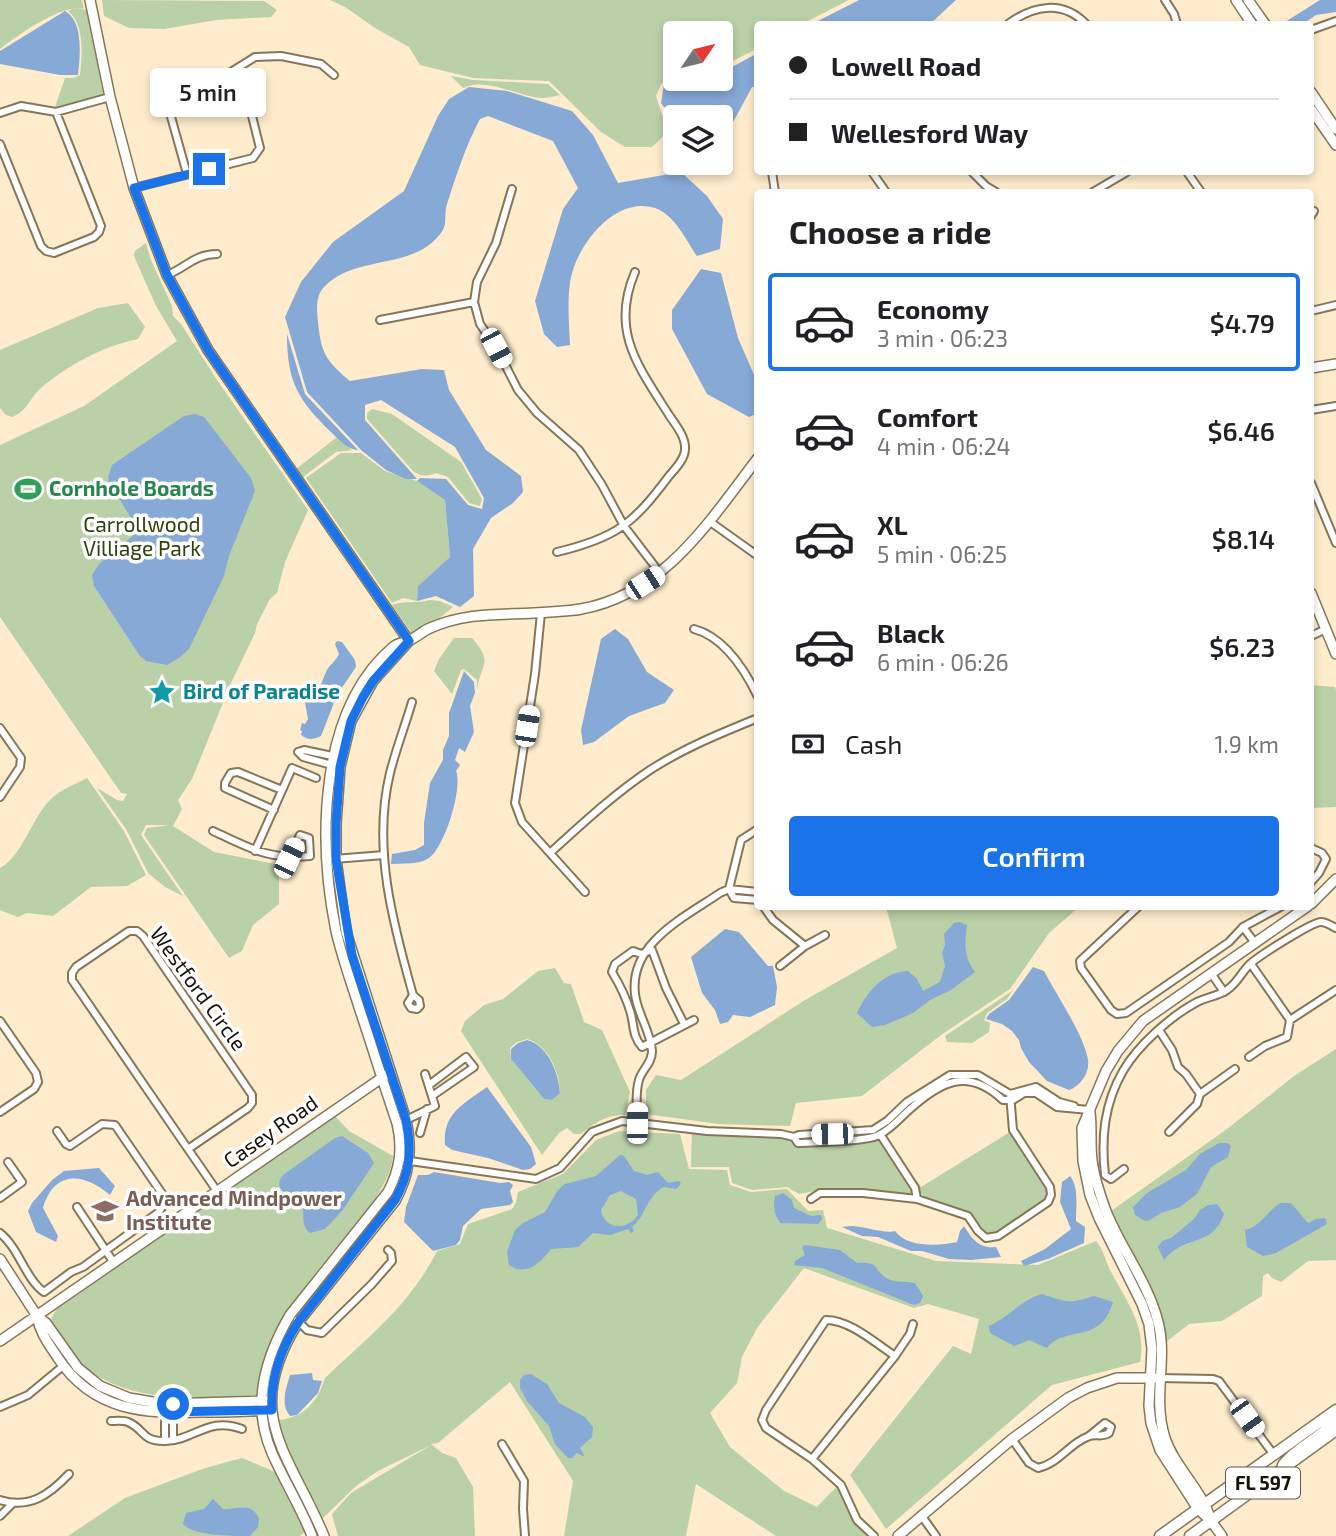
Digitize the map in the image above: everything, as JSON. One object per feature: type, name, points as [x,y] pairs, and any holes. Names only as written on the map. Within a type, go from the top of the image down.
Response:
[{"type":"main road","name":"FL 597","points":[[1160,1536],[1335,1411]]},
{"type":"main road","points":[[1279,1471],[1291,1454],[1331,1424],[1335,1411]]},
{"type":"main road","name":"FL 597","points":[[1190,1536],[1336,1430]]},
{"type":"street","points":[[90,0],[110,97],[134,188],[167,275],[208,350],[409,641]]},
{"type":"street","points":[[1164,0],[1176,21]]},
{"type":"street","points":[[1236,0],[1250,21]]},
{"type":"street","points":[[1248,0],[1263,21]]},
{"type":"street","points":[[1012,21],[1029,9],[1043,4],[1058,5],[1071,10],[1083,21]]},
{"type":"street","points":[[1314,29],[1336,21]]},
{"type":"street","points":[[187,174],[161,81],[170,79],[177,87],[186,86],[226,75],[255,57],[281,56],[321,64],[334,75]]},
{"type":"street","points":[[134,188],[253,158],[258,154],[260,148],[240,68]]},
{"type":"street","points":[[1314,96],[1336,129]]},
{"type":"street","points":[[0,113],[21,106],[56,112],[110,97]]},
{"type":"street","points":[[0,144],[41,246],[54,253],[94,237],[101,226],[56,112]]},
{"type":"street","points":[[1314,113],[1336,145]]},
{"type":"street","points":[[975,175],[991,189]]},
{"type":"street","points":[[1105,189],[1123,175]]},
{"type":"street","points":[[512,189],[496,243],[477,282],[474,302],[480,324],[518,390],[537,413],[579,450],[624,526],[660,573]]},
{"type":"street","points":[[167,275],[203,254],[217,254]]},
{"type":"street","points":[[557,552],[593,544],[624,526],[644,510],[682,459],[685,448],[680,432],[636,363],[628,343],[625,306],[635,272]]},
{"type":"street","points":[[380,320],[474,302]]},
{"type":"street","points":[[1314,310],[1336,305]]},
{"type":"street","points":[[1314,368],[1336,364]]},
{"type":"street","points":[[1314,410],[1336,406]]},
{"type":"street","points":[[405,1159],[386,1075],[352,955],[332,859],[336,824],[337,762],[351,721],[363,697],[373,681],[409,641],[428,629],[467,616],[583,609],[618,597],[660,573],[688,548],[754,463]]},
{"type":"street","points":[[1314,490],[1336,543]]},
{"type":"street","points":[[709,521],[754,553]]},
{"type":"street","points":[[1314,600],[1336,654]]},
{"type":"street","points":[[541,613],[535,674],[515,803],[522,822],[585,892]]},
{"type":"street","points":[[694,629],[705,632],[716,640],[738,663],[754,689]]},
{"type":"street","points":[[1314,635],[1326,629]]},
{"type":"street","points":[[412,702],[390,775],[384,813],[384,855],[391,912],[412,995]]},
{"type":"street","points":[[550,853],[611,799],[650,770],[699,742],[754,720]]},
{"type":"street","points":[[0,728],[21,758],[20,767],[0,797]]},
{"type":"street","points":[[255,851],[298,752],[304,750],[337,762]]},
{"type":"street","points":[[292,768],[316,778]]},
{"type":"street","points":[[274,810],[225,788],[225,783],[231,773],[238,772],[282,790]]},
{"type":"street","points":[[213,831],[255,851],[278,858],[289,858]]},
{"type":"street","points":[[754,832],[741,841],[729,889],[734,898],[754,900]]},
{"type":"street","points":[[1314,849],[1322,853],[1325,859],[1314,879]]},
{"type":"street","points":[[332,859],[384,855]]},
{"type":"street","points":[[1314,900],[1336,879]]},
{"type":"street","points":[[694,1020],[642,1047],[635,1040],[631,1013],[620,984],[612,972],[615,964],[633,951],[641,954],[663,932],[720,893],[729,889],[754,892]]},
{"type":"street","points":[[766,910],[773,920],[805,946]]},
{"type":"street","points":[[1135,910],[1080,961],[1081,968],[1111,1010],[1117,1014],[1126,1013],[1155,994],[1229,942],[1244,927],[1275,910]]},
{"type":"street","points":[[1222,1536],[1151,1423],[1149,1406],[1155,1378],[1149,1324],[1142,1304],[1099,1218],[1083,1161],[1082,1128],[1106,1071],[1130,1035],[1157,1011],[1302,910]]},
{"type":"street","points":[[1125,1169],[1111,1179],[1105,1175],[1102,1148],[1105,1119],[1112,1093],[1124,1069],[1139,1049],[1159,1030],[1197,1003],[1224,992],[1237,983],[1251,964],[1313,924],[1321,922],[1336,928]]},
{"type":"street","points":[[1244,927],[1255,943]]},
{"type":"street","name":"Westford Circle","points":[[188,1149],[248,1108],[252,1095],[143,936],[136,931],[129,931],[76,967],[72,980],[188,1149],[217,1191]]},
{"type":"street","points":[[780,966],[805,946],[825,935]]},
{"type":"street","points":[[645,951],[652,950],[666,988],[684,1024]]},
{"type":"street","points":[[637,1123],[638,1083],[651,1059],[650,1044],[635,995],[635,975],[645,951]]},
{"type":"street","points":[[1249,1057],[1265,1046],[1287,1037],[1290,1020],[1251,964]]},
{"type":"street","points":[[1211,973],[1224,992]]},
{"type":"street","points":[[1290,1020],[1336,990]]},
{"type":"street","points":[[0,1021],[36,1073],[38,1082],[34,1089],[0,1112]]},
{"type":"street","points":[[1159,1030],[1172,1050],[1178,1067],[1200,1094]]},
{"type":"street","points":[[429,1085],[466,1057],[474,1067],[432,1096]]},
{"type":"street","points":[[1169,1132],[1197,1104],[1200,1094],[1235,1069]]},
{"type":"street","points":[[406,1120],[435,1106],[425,1074]]},
{"type":"street","points":[[312,1536],[271,1452],[266,1405],[294,1318],[395,1200],[403,1185],[410,1138],[406,1120],[386,1075]]},
{"type":"street","name":"Casey Road","points":[[4,1339],[386,1075]]},
{"type":"street","points":[[405,1159],[536,1178],[560,1168],[592,1132],[615,1122],[712,1132],[781,1134],[794,1138],[798,1143],[873,1130],[907,1102],[950,1075],[978,1075],[1009,1097],[1013,1130],[1050,1187],[1051,1195],[1048,1202],[998,1236],[986,1238],[968,1216],[918,1199],[863,1192],[820,1194],[811,1199]]},
{"type":"street","points":[[832,1138],[877,1136],[935,1090],[955,1081],[978,1082],[992,1089],[1003,1100],[1024,1093],[1036,1093],[1057,1107],[1089,1110]]},
{"type":"street","points":[[420,1133],[427,1110]]},
{"type":"street","points":[[0,1233],[24,1264],[34,1286],[44,1292],[106,1251],[159,1212],[164,1204],[163,1195],[115,1125],[102,1124],[70,1146],[57,1131]]},
{"type":"street","points":[[880,1134],[915,1188],[918,1199]]},
{"type":"street","points":[[0,1198],[22,1182],[8,1162]]},
{"type":"street","points":[[77,1207],[114,1262]]},
{"type":"street","points":[[294,1318],[307,1330],[322,1333],[392,1261],[391,1252],[388,1250]]},
{"type":"street","points":[[0,1259],[37,1316],[46,1323],[78,1368],[95,1384]]},
{"type":"street","points":[[37,1316],[40,1332],[64,1366],[82,1385],[107,1401],[144,1412],[169,1408],[266,1405]]},
{"type":"street","points":[[874,1536],[857,1520],[841,1485],[812,1459],[766,1428],[762,1420],[826,1320],[835,1320],[895,1356]]},
{"type":"street","points":[[812,1459],[895,1356],[910,1334],[913,1324]]},
{"type":"street","points":[[4,1339],[28,1329],[40,1332]]},
{"type":"street","points":[[64,1366],[74,1370],[87,1382],[129,1398],[169,1408]]},
{"type":"street","points":[[0,1407],[28,1395],[64,1366]]},
{"type":"street","points":[[898,1536],[1012,1439],[1087,1388],[1117,1378],[1219,1381],[1275,1456]]},
{"type":"street","points":[[266,1405],[281,1450],[324,1536]]},
{"type":"street","points":[[169,1408],[173,1440]]},
{"type":"street","points":[[165,1441],[169,1408]]},
{"type":"street","points":[[111,1420],[128,1422],[148,1439],[165,1441],[229,1424],[242,1429]]},
{"type":"street","points":[[1012,1439],[1029,1463],[1038,1468],[1047,1466],[1088,1436]]},
{"type":"street","points":[[502,1444],[524,1481],[525,1536]]},
{"type":"street","points":[[0,1500],[12,1504],[42,1498],[69,1474]]},
{"type":"street","points":[[0,1516],[12,1504]]},
{"type":"street","points":[[921,1515],[936,1536]]},
{"type":"green space","points":[[0,0],[82,0],[84,9],[75,8],[53,15],[0,49]]},
{"type":"green space","points":[[102,0],[264,1],[277,10],[271,17],[216,20],[164,29],[129,28],[104,16]]},
{"type":"green space","points":[[330,0],[849,0],[808,21],[754,21],[754,50],[733,61],[733,21],[663,21],[663,83],[656,96],[663,117],[663,137],[652,147],[625,147],[601,132],[549,81],[473,78],[420,65],[409,47]]},
{"type":"green space","points":[[75,8],[87,10],[103,93],[98,97],[55,107],[65,78],[80,75],[80,32],[68,11]]},
{"type":"green space","points":[[451,76],[473,80],[548,84],[560,95],[534,97],[482,85],[463,88]]},
{"type":"green space","name":"Carrollwood Villiage Park","points":[[146,243],[172,306],[173,316],[308,510],[285,562],[277,593],[270,599],[257,624],[192,779],[178,800],[182,809],[173,826],[214,852],[275,864],[279,872],[279,904],[253,925],[242,951],[229,958],[144,835],[147,828],[170,825],[146,825],[141,835],[183,896],[165,887],[148,873],[126,829],[97,788],[117,800],[123,801],[127,794],[121,793],[0,617],[0,445],[84,406],[177,341],[156,306],[134,256],[135,251]]},
{"type":"green space","points":[[128,303],[145,327],[138,339],[99,351],[75,364],[42,387],[22,411],[12,417],[6,415],[0,408],[0,350],[98,308]]},
{"type":"green space","points":[[372,409],[392,414],[461,462],[482,499],[480,506],[469,503],[448,477],[436,473],[421,475],[413,471],[367,419],[367,413]]},
{"type":"green space","points":[[337,437],[352,450],[336,452],[303,477],[334,523],[296,469]]},
{"type":"green space","points":[[341,453],[361,453],[385,471],[417,481],[445,500],[450,557],[418,586],[417,601],[403,598],[392,603],[306,478]]},
{"type":"green space","points":[[430,600],[453,607],[431,625],[413,635],[392,605]]},
{"type":"green space","points":[[454,638],[472,638],[483,653],[484,663],[477,690],[477,680],[464,669],[461,670],[452,694],[434,671]]},
{"type":"green space","points":[[1314,685],[1335,687],[1336,690],[1336,807],[1314,808]]},
{"type":"green space","points":[[87,778],[124,831],[146,875],[127,886],[91,887],[53,916],[27,913],[18,917],[0,910],[0,868],[22,845],[46,804],[65,789]]},
{"type":"green space","points":[[887,910],[1076,910],[1049,933],[1010,989],[941,1035],[862,1096],[796,1103],[790,1126],[719,1124],[646,1114],[646,1090],[656,1075],[681,1080],[805,1000],[897,948]]},
{"type":"green space","points":[[555,968],[564,983],[571,984],[584,1022],[602,1030],[630,1092],[625,1115],[602,1120],[581,1134],[574,1134],[567,1128],[559,1133],[542,1155],[461,1031],[465,1021],[484,1005],[503,999],[538,971]],"holes":[[[527,1039],[547,1053],[558,1077],[560,1093],[552,1100],[544,1099],[511,1059],[510,1048],[517,1042]]]},
{"type":"green space","points":[[1025,972],[1007,999],[987,1013],[984,1020],[990,1023],[989,1032],[972,1043],[947,1042],[945,1036],[1012,991]]},
{"type":"green space","points":[[1336,1049],[1336,1260],[1308,1261],[1281,1282],[1268,1273],[1263,1276],[1262,1296],[1222,1321],[1189,1324],[1166,1342],[1150,1291],[1111,1211],[1227,1129],[1294,1076]]},
{"type":"green space","points":[[335,1116],[349,1131],[393,1156],[391,1167],[377,1195],[305,1286],[279,1327],[261,1371],[256,1395],[179,1397],[128,1389],[105,1380],[85,1366],[67,1347],[51,1319],[56,1310]]},
{"type":"green space","points":[[619,1131],[680,1134],[689,1169],[727,1170],[730,1185],[751,1192],[787,1189],[808,1211],[823,1210],[827,1228],[936,1261],[1038,1265],[1096,1241],[1138,1325],[1141,1337],[1140,1362],[1052,1385],[886,1529],[850,1475],[953,1346],[971,1354],[979,1319],[928,1304],[914,1308],[804,1268],[757,1328],[742,1357],[737,1383],[710,1413],[730,1447],[784,1491],[817,1507],[838,1485],[853,1519],[868,1536],[776,1536],[696,1484],[686,1536],[564,1536],[573,1481],[510,1382],[438,1443],[431,1444],[442,1453],[456,1458],[473,1487],[475,1536],[338,1536],[332,1514],[351,1493],[431,1445],[378,1471],[356,1486],[321,1520],[283,1445],[279,1420],[296,1416],[309,1407],[325,1378],[401,1304],[437,1251],[460,1244],[468,1224],[512,1209],[518,1192],[563,1174],[596,1140]]},
{"type":"green space","points":[[692,1132],[781,1137],[792,1140],[798,1146],[830,1145],[879,1138],[913,1195],[863,1190],[820,1190],[799,1194],[787,1187],[752,1190],[732,1183],[729,1167],[691,1167]]},
{"type":"green space","points":[[1010,1132],[1047,1188],[1046,1201],[997,1234],[987,1235],[970,1213],[920,1196],[917,1186],[885,1135],[921,1187]]},
{"type":"green space","points":[[242,1458],[275,1472],[306,1531],[300,1536],[68,1536],[125,1498],[205,1468]]},
{"type":"water","points":[[859,0],[956,0],[933,21],[818,21]]},
{"type":"water","points":[[1320,0],[1336,0],[1336,12],[1316,15],[1307,21],[1287,21]]},
{"type":"water","points":[[65,11],[71,16],[78,31],[78,75],[60,75],[0,64],[0,51]]},
{"type":"water","points":[[754,55],[754,87],[733,122],[733,105],[663,106],[663,90],[733,91],[733,67]]},
{"type":"water","points":[[469,87],[507,91],[572,111],[593,135],[618,183],[664,175],[684,175],[707,196],[723,219],[720,249],[697,256],[674,222],[655,208],[628,208],[604,222],[585,245],[573,270],[569,297],[570,345],[557,347],[544,334],[535,301],[563,209],[578,188],[553,141],[488,116],[480,119],[470,139],[447,204],[443,230],[431,243],[402,258],[352,270],[337,277],[321,291],[317,308],[323,349],[330,362],[342,374],[350,381],[422,369],[444,370],[449,390],[486,450],[521,476],[523,492],[513,503],[491,518],[473,549],[474,596],[460,607],[436,596],[417,601],[418,586],[450,557],[445,500],[417,481],[420,478],[446,479],[468,505],[482,509],[484,498],[455,447],[381,400],[365,405],[365,420],[417,479],[406,479],[386,470],[361,450],[307,392],[285,317],[301,282],[333,242],[404,191],[438,116],[449,99]]},
{"type":"water","points":[[701,269],[721,273],[738,338],[754,375],[754,415],[749,417],[707,394],[672,329],[672,310]]},
{"type":"water","points":[[287,334],[305,394],[358,450],[340,441],[303,400],[292,378]]},
{"type":"water","points":[[195,414],[204,417],[251,478],[255,491],[229,556],[224,576],[189,649],[167,665],[146,661],[140,656],[94,586],[92,575],[100,563],[135,534],[134,523],[109,482],[112,465],[184,416]]},
{"type":"water","points":[[615,629],[628,639],[647,672],[674,690],[665,703],[629,716],[594,742],[583,745],[581,730],[601,639]]},
{"type":"water","points":[[337,641],[342,642],[355,660],[356,667],[337,695],[321,736],[308,739],[301,735],[300,730],[302,723],[305,724],[308,719],[304,697],[314,687],[319,687],[327,670],[338,657],[335,644]]},
{"type":"water","points":[[464,671],[474,682],[475,693],[470,706],[474,732],[465,752],[459,748],[455,760],[460,765],[456,771],[457,790],[446,830],[429,858],[416,863],[391,864],[392,854],[415,850],[424,845],[424,823],[430,783],[443,760],[443,750],[449,736],[449,713]]},
{"type":"water","points":[[954,923],[967,925],[965,944],[975,972],[913,1013],[885,1025],[872,1027],[857,1013],[877,984],[899,972],[908,971],[917,979],[923,991],[940,982],[945,966],[942,953],[945,945],[944,934]]},
{"type":"water","points":[[725,929],[739,932],[768,966],[773,966],[777,987],[775,1005],[750,1017],[733,1015],[728,1022],[720,1024],[715,1010],[702,993],[691,957]]},
{"type":"water","points":[[1033,967],[1044,971],[1086,1051],[1086,1074],[1069,1090],[1047,1081],[1029,1062],[1012,1031],[1002,1024],[986,1019],[1009,1000]]},
{"type":"water","points":[[527,1040],[541,1048],[555,1069],[560,1093],[552,1100],[544,1099],[511,1059],[511,1049]]},
{"type":"water","points":[[487,1087],[531,1147],[536,1164],[530,1169],[523,1170],[452,1150],[445,1145],[445,1134],[451,1117],[463,1104]]},
{"type":"water","points":[[342,1136],[368,1153],[374,1163],[342,1211],[325,1229],[310,1233],[304,1222],[304,1198],[301,1194],[283,1192],[279,1182],[283,1175],[335,1138]]},
{"type":"water","points":[[1219,1143],[1228,1143],[1231,1146],[1228,1157],[1211,1167],[1197,1194],[1180,1207],[1150,1220],[1145,1221],[1135,1215],[1133,1207],[1147,1193],[1186,1170],[1200,1154]]},
{"type":"water","points":[[620,1155],[624,1156],[634,1171],[647,1175],[658,1172],[668,1183],[679,1181],[681,1184],[676,1189],[664,1187],[658,1191],[632,1227],[634,1231],[631,1233],[628,1229],[610,1235],[593,1233],[578,1247],[551,1249],[527,1269],[521,1270],[509,1265],[507,1252],[515,1230],[545,1212],[558,1190],[565,1184],[596,1176]],"holes":[[[621,1191],[636,1199],[638,1215],[628,1224],[611,1225],[603,1217],[601,1210],[610,1195]]]},
{"type":"water","points":[[99,1168],[115,1186],[110,1195],[100,1187],[80,1179],[62,1181],[54,1187],[43,1208],[58,1236],[56,1242],[36,1232],[28,1211],[52,1180],[64,1171]]},
{"type":"water","points":[[434,1172],[500,1183],[509,1182],[513,1185],[510,1191],[513,1202],[510,1205],[481,1209],[463,1226],[456,1245],[433,1251],[404,1222],[406,1207],[418,1175]]},
{"type":"water","points":[[1070,1176],[1076,1191],[1076,1221],[1085,1227],[1084,1243],[1024,1266],[1021,1261],[1045,1249],[1071,1229],[1060,1202],[1062,1182]]},
{"type":"water","points":[[783,1193],[792,1200],[794,1208],[811,1216],[821,1215],[822,1220],[818,1224],[781,1223],[775,1214],[774,1204],[775,1196]]},
{"type":"water","points":[[1281,1203],[1291,1203],[1308,1223],[1325,1218],[1327,1224],[1276,1253],[1263,1256],[1247,1247],[1245,1230],[1255,1226]]},
{"type":"water","points":[[1217,1204],[1224,1214],[1219,1225],[1205,1237],[1181,1246],[1164,1260],[1158,1247],[1162,1241],[1171,1238],[1194,1219],[1200,1210]]},
{"type":"water","points":[[964,1226],[977,1242],[996,1247],[1001,1257],[949,1259],[922,1251],[911,1251],[878,1237],[862,1236],[842,1227],[895,1231],[900,1237],[915,1243],[933,1245],[957,1242]]},
{"type":"water","points":[[804,1245],[840,1250],[857,1263],[873,1264],[889,1280],[915,1283],[923,1296],[920,1303],[914,1305],[822,1268],[794,1265],[795,1261],[805,1255],[802,1248]]},
{"type":"water","points":[[1042,1294],[1068,1301],[1094,1296],[1113,1302],[1100,1324],[1091,1330],[1055,1341],[1047,1348],[1029,1340],[1014,1346],[990,1333],[989,1326]]},
{"type":"water","points":[[312,1373],[313,1380],[322,1381],[318,1393],[297,1415],[290,1416],[285,1401],[290,1375]]},
{"type":"water","points":[[531,1374],[547,1384],[559,1403],[585,1417],[593,1427],[592,1437],[580,1448],[585,1457],[577,1453],[568,1458],[555,1444],[549,1426],[527,1401],[520,1388],[520,1380],[524,1375]]},
{"type":"water","points":[[213,1499],[223,1509],[252,1510],[259,1519],[258,1527],[250,1536],[233,1536],[203,1533],[183,1524],[186,1513],[204,1509]]},
{"type":"place","name":"Cornhole Boards","points":[[28,489]]},
{"type":"place","name":"Bird of Paradise","points":[[162,692]]},
{"type":"place","name":"Advanced Mindpower Institute","points":[[105,1211]]},
{"type":"route","points":[[173,1404],[164,1404],[165,1412],[272,1410],[273,1380],[287,1339],[395,1200],[410,1161],[410,1138],[406,1120],[346,932],[336,859],[338,783],[351,721],[373,681],[409,641],[208,350],[189,318],[152,241],[134,188],[209,169]]}]
